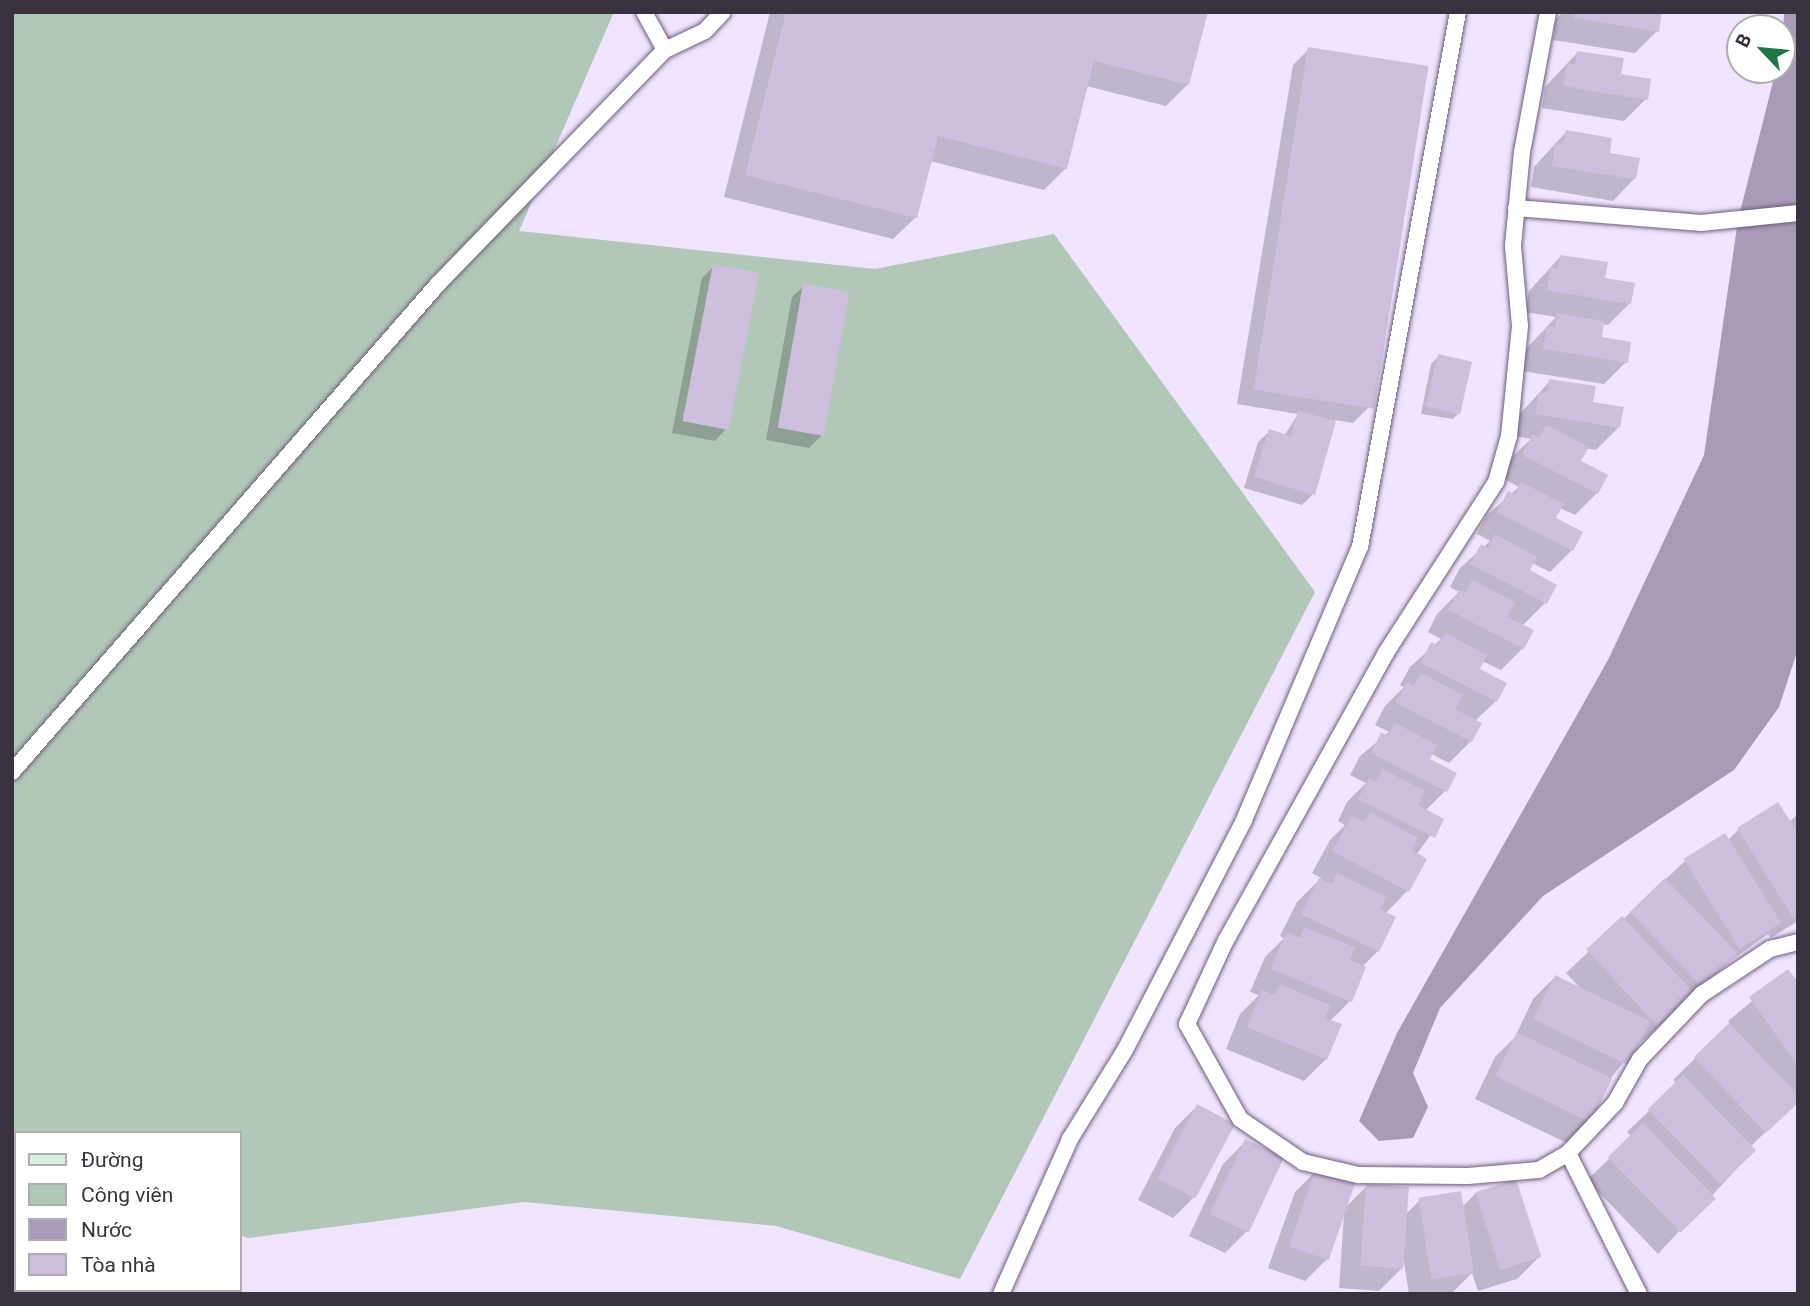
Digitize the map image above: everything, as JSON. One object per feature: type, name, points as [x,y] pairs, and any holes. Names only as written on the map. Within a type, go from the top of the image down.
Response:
[{"type":"lane","points":[[644,12],[665,50]]},
{"type":"lane","points":[[12,772],[438,284],[665,50],[705,31],[723,12]]},
{"type":"lane","points":[[1001,1294],[1070,1139],[1125,1050],[1239,831],[1360,547],[1458,12]]},
{"type":"lane","points":[[1548,12],[1531,91],[1516,208],[1513,246],[1520,326],[1509,436],[1496,482],[1386,653],[1226,940],[1187,1024],[1240,1119],[1303,1162],[1358,1175],[1468,1176],[1539,1170],[1568,1153],[1615,1103],[1640,1059],[1702,993],[1770,949],[1798,942]]},
{"type":"lane","points":[[1516,208],[1665,222],[1738,220],[1798,213]]},
{"type":"lane","points":[[1568,1153],[1639,1294]]},
{"type":"green space","points":[[12,12],[614,12],[519,231],[875,269],[1054,234],[1315,592],[960,1279],[776,1226],[524,1202],[248,1238],[242,1236],[242,1131],[14,1131],[12,1147]]},
{"type":"water","points":[[1798,12],[1798,649],[1779,707],[1734,770],[1543,896],[1440,1008],[1413,1073],[1428,1107],[1413,1138],[1379,1141],[1359,1121],[1397,1033],[1608,660],[1704,455],[1738,220],[1772,84],[1796,84],[1796,14],[1784,14]]},
{"type":"building","points":[[786,12],[1208,12],[1189,85],[1094,61],[1067,169],[938,136],[917,218],[745,175]]},
{"type":"building","points":[[1575,12],[1662,12],[1659,32],[1574,18]]},
{"type":"building","points":[[1308,47],[1428,66],[1374,409],[1254,390]]},
{"type":"building","points":[[1577,51],[1624,58],[1621,74],[1651,79],[1648,100],[1563,86],[1567,63],[1575,65]]},
{"type":"building","points":[[1566,130],[1612,138],[1610,153],[1640,158],[1636,179],[1552,166],[1555,143],[1563,144]]},
{"type":"building","points":[[1560,255],[1608,262],[1605,278],[1635,283],[1631,304],[1547,290],[1550,267],[1558,269]]},
{"type":"building","points":[[713,264],[759,273],[729,430],[682,421]]},
{"type":"building","points":[[803,284],[849,292],[824,436],[778,428]]},
{"type":"building","points":[[1557,313],[1604,321],[1602,337],[1631,342],[1628,363],[1543,349],[1547,326],[1555,327]]},
{"type":"building","points":[[1438,354],[1472,362],[1460,414],[1426,407]]},
{"type":"building","points":[[1549,379],[1596,386],[1593,402],[1624,407],[1620,428],[1535,414],[1539,392],[1547,393]]},
{"type":"building","points":[[1298,411],[1336,421],[1315,495],[1254,477],[1269,429],[1291,436]]},
{"type":"building","points":[[1546,425],[1589,447],[1581,461],[1608,475],[1598,494],[1522,455],[1533,434],[1539,438]]},
{"type":"building","points":[[1521,482],[1564,504],[1556,518],[1583,532],[1573,551],[1497,512],[1508,491],[1515,495]]},
{"type":"building","points":[[1495,534],[1537,557],[1530,570],[1557,585],[1547,604],[1470,564],[1481,544],[1488,548]]},
{"type":"building","points":[[1472,580],[1515,602],[1507,617],[1534,630],[1524,649],[1448,610],[1459,590],[1466,593]]},
{"type":"building","points":[[1445,633],[1487,655],[1480,669],[1507,683],[1497,702],[1421,663],[1431,642],[1438,646]]},
{"type":"building","points":[[1421,673],[1463,695],[1455,709],[1482,723],[1472,742],[1396,703],[1407,682],[1414,686]]},
{"type":"building","points":[[1395,723],[1437,745],[1430,759],[1457,773],[1447,792],[1371,753],[1381,732],[1388,736]]},
{"type":"building","points":[[1383,769],[1425,791],[1418,805],[1444,819],[1435,838],[1358,799],[1369,778],[1376,782]]},
{"type":"building","points":[[1778,802],[1798,833],[1798,915],[1793,918],[1737,828]]},
{"type":"building","points":[[1370,812],[1418,838],[1412,850],[1427,859],[1409,892],[1332,851],[1352,816],[1364,822]]},
{"type":"building","points":[[1725,833],[1781,923],[1740,949],[1683,859]]},
{"type":"building","points":[[1337,873],[1386,897],[1380,909],[1396,917],[1379,952],[1301,914],[1319,878],[1332,884]]},
{"type":"building","points":[[1665,878],[1738,954],[1703,988],[1630,912]]},
{"type":"building","points":[[1622,916],[1694,994],[1658,1027],[1586,949]]},
{"type":"building","points":[[1304,927],[1355,947],[1350,960],[1366,967],[1352,1002],[1271,969],[1286,932],[1300,938]]},
{"type":"building","points":[[1788,969],[1798,982],[1798,1066],[1749,997]]},
{"type":"building","points":[[1555,975],[1650,1021],[1629,1066],[1534,1019]]},
{"type":"building","points":[[1280,984],[1330,1005],[1325,1018],[1342,1024],[1327,1060],[1247,1027],[1262,990],[1275,995]]},
{"type":"building","points":[[1729,1023],[1798,1095],[1798,1103],[1766,1133],[1694,1057]]},
{"type":"building","points":[[1517,1032],[1612,1078],[1591,1123],[1496,1076]]},
{"type":"building","points":[[1683,1075],[1756,1151],[1721,1185],[1648,1109]]},
{"type":"building","points":[[1197,1104],[1235,1124],[1196,1198],[1158,1178]]},
{"type":"building","points":[[1643,1123],[1716,1199],[1681,1233],[1608,1157]]},
{"type":"building","points":[[1245,1139],[1284,1157],[1249,1232],[1210,1214]]},
{"type":"building","points":[[1316,1168],[1356,1182],[1329,1260],[1289,1246]]},
{"type":"building","points":[[1516,1179],[1541,1257],[1500,1270],[1475,1192]]},
{"type":"building","points":[[1366,1184],[1409,1187],[1403,1269],[1360,1266]]},
{"type":"building","points":[[1461,1191],[1474,1273],[1432,1280],[1419,1198]]}]
